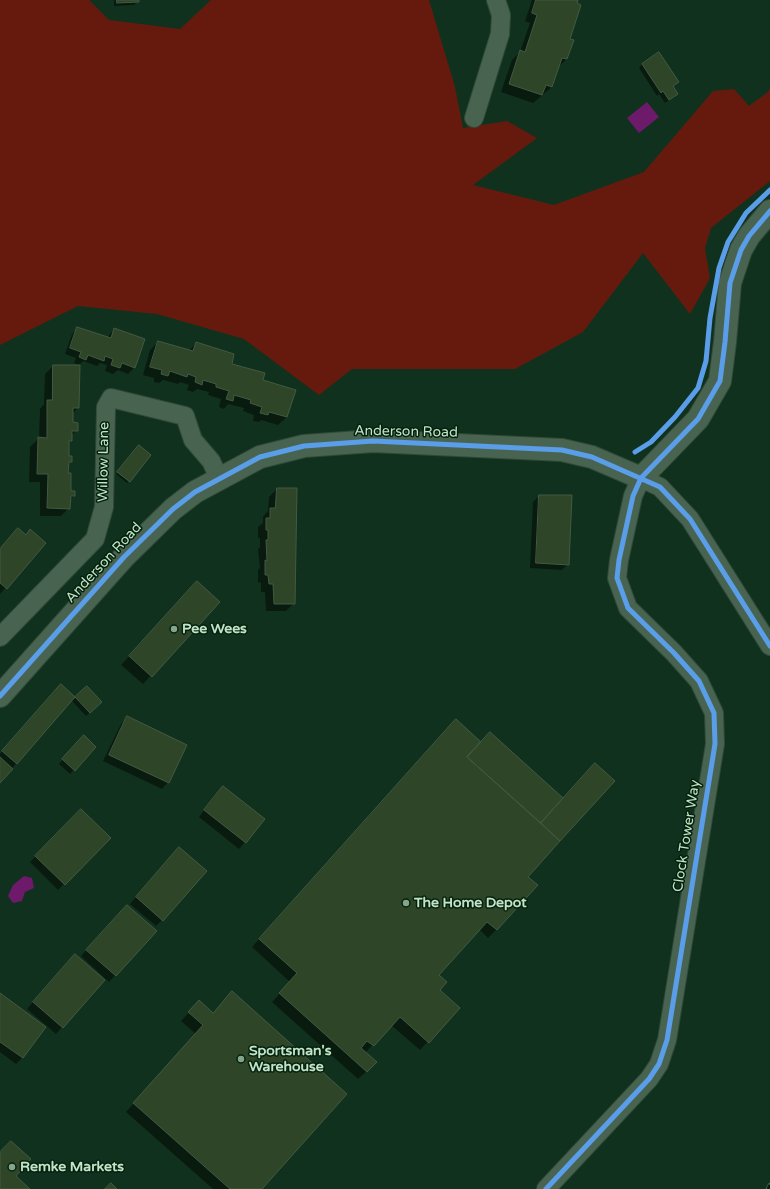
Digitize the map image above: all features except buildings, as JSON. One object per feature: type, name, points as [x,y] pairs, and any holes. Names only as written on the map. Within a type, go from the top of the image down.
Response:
[{"type":"street","points":[[474,118],[500,34],[501,15],[496,0]]},
{"type":"street","points":[[770,211],[749,236],[741,250],[730,283],[720,381],[698,419],[641,478],[660,487],[690,519],[770,646]]},
{"type":"street","name":"Willow Lane","points":[[0,637],[95,539],[104,507],[106,407],[112,398],[185,416],[193,440],[211,461],[219,478]]},
{"type":"street","name":"Anderson Road","points":[[0,696],[145,535],[172,508],[219,478],[260,457],[304,446],[373,441],[562,450],[592,457],[641,478]]},
{"type":"street","name":"Clock Tower Way","points":[[546,1189],[649,1079],[659,1064],[667,1040],[715,744],[714,713],[699,681],[674,653],[628,608],[617,578],[618,560],[633,496],[641,478]]},
{"type":"shaded area","points":[[0,0],[89,0],[109,20],[180,29],[211,0],[429,0],[455,87],[463,128],[507,121],[537,138],[473,185],[554,205],[644,172],[713,91],[734,89],[749,106],[768,92],[770,88],[770,181],[711,228],[705,248],[710,278],[690,314],[643,253],[583,332],[515,369],[352,369],[319,395],[244,339],[157,314],[78,306],[0,345]]},
{"type":"shaded area","points":[[647,102],[659,117],[639,133],[627,118]]},
{"type":"shaded area","points":[[24,876],[32,878],[34,888],[25,892],[22,901],[13,903],[8,896],[13,885]]},
{"type":"railway","points":[[768,1189],[770,1185]]},
{"type":"cycle path","points":[[635,452],[651,442],[675,417],[698,388],[706,361],[710,318],[719,268],[728,242],[746,213],[770,190]]},
{"type":"cycle path","points":[[546,1189],[649,1079],[659,1064],[667,1040],[715,744],[714,713],[699,681],[674,653],[628,608],[617,578],[619,560],[633,496],[641,478],[698,419],[720,381],[730,283],[741,250],[749,236],[770,211]]},
{"type":"cycle path","points":[[0,696],[124,557],[173,509],[195,492],[260,457],[304,446],[373,441],[562,450],[592,457],[660,487],[690,519],[770,646]]},
{"type":"place","name":"Pee Wees","points":[[174,629]]},
{"type":"place","name":"The Home Depot","points":[[406,903]]},
{"type":"place","name":"Sportsman's Warehouse","points":[[241,1059]]},
{"type":"place","name":"Remke Markets","points":[[12,1167]]}]
